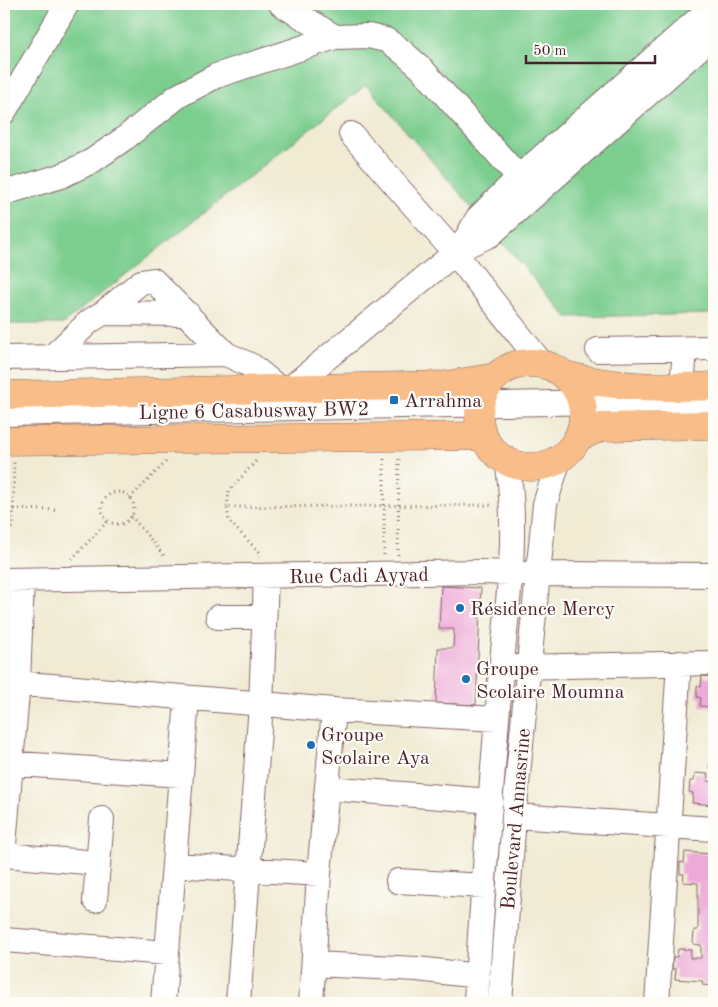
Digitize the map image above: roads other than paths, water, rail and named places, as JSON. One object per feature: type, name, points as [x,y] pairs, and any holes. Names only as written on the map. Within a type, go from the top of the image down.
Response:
[{"type":"main road","points":[[4,395],[447,385],[495,377],[517,364],[554,370],[620,386],[682,388],[714,386]]},
{"type":"main road","points":[[495,377],[482,394],[480,419],[493,450],[507,461],[515,464],[533,467],[542,466],[559,459],[570,449],[581,418],[576,388],[554,370]]},
{"type":"main road","points":[[581,418],[602,427],[714,424]]},
{"type":"main road","points":[[7,435],[180,438],[392,435],[480,419]]},
{"type":"street","points":[[4,112],[67,4]]},
{"type":"street","points":[[281,4],[335,37]]},
{"type":"street","points":[[526,186],[714,5]]},
{"type":"street","points":[[52,357],[90,320],[103,313],[144,280],[153,280],[226,354],[252,366],[284,389],[458,250],[477,219],[526,186],[714,35]]},
{"type":"street","points":[[4,193],[61,176],[92,160],[126,138],[178,96],[216,76],[335,37],[368,36],[386,40],[421,68],[526,186]]},
{"type":"street","points":[[351,134],[458,250],[554,370]]},
{"type":"street","points":[[103,313],[188,314]]},
{"type":"street","points":[[682,388],[685,348]]},
{"type":"street","points":[[598,350],[714,348]]},
{"type":"street","points":[[4,358],[226,354]]},
{"type":"street","name":"Ligne 6 Casabusway BW2","points":[[581,418],[714,399]]},
{"type":"street","name":"Ligne 6 Casabusway BW2","points":[[4,414],[480,419],[581,418],[714,409]]},
{"type":"street","name":"Ligne 6 Casabusway BW2","points":[[7,435],[480,419]]},
{"type":"street","name":"Boulevard Annasrine","points":[[500,1003],[514,816],[545,504],[559,459]]},
{"type":"street","name":"Boulevard Annasrine","points":[[476,1003],[501,667],[510,573],[513,506],[507,461]]},
{"type":"street","name":"Rue Cadi Ayyad","points":[[13,580],[390,574],[714,574]]},
{"type":"street","points":[[238,1003],[260,704],[266,577]]},
{"type":"street","points":[[4,845],[13,580]]},
{"type":"street","points":[[218,617],[264,617]]},
{"type":"street","points":[[657,1003],[679,663]]},
{"type":"street","points":[[501,667],[714,663]]},
{"type":"street","points":[[11,682],[187,699],[334,710],[497,719]]},
{"type":"street","points":[[163,1003],[187,699]]},
{"type":"street","points":[[312,1003],[319,874],[334,710]]},
{"type":"street","points":[[7,763],[181,776]]},
{"type":"street","points":[[327,788],[491,801]]},
{"type":"street","points":[[514,816],[714,829]]},
{"type":"street","points":[[95,900],[102,819]]},
{"type":"street","points":[[4,855],[98,863]]},
{"type":"street","points":[[174,866],[319,874]]},
{"type":"street","points":[[398,881],[484,886]]},
{"type":"street","points":[[4,940],[167,953]]},
{"type":"street","points":[[314,964],[417,969],[478,976]]},
{"type":"place","name":"Arrahma","points":[[394,400]]},
{"type":"place","name":"Résidence Mercy","points":[[460,608]]},
{"type":"place","name":"Groupe Scolaire Moumna","points":[[466,679]]},
{"type":"place","name":"Groupe Scolaire Aya","points":[[311,745]]}]
